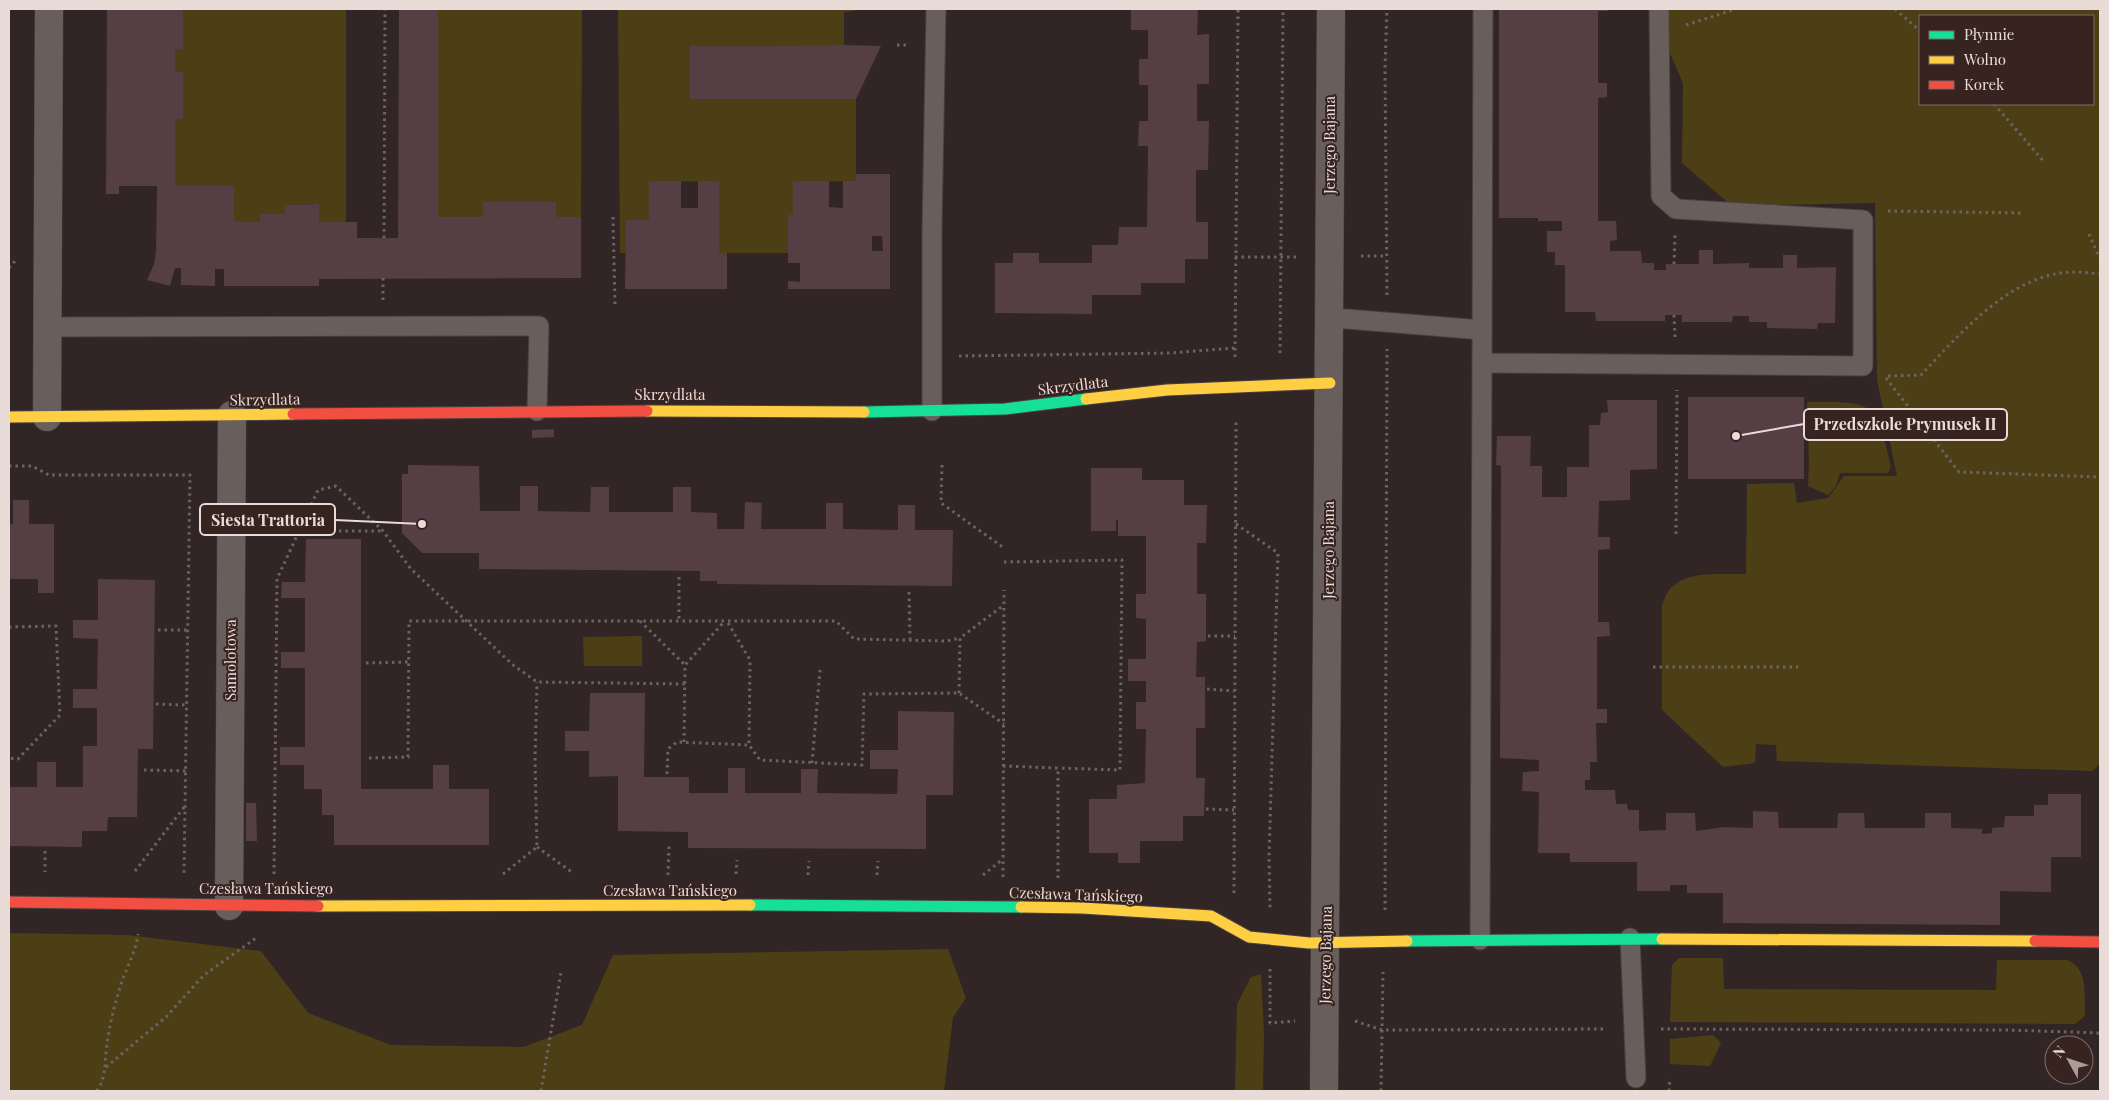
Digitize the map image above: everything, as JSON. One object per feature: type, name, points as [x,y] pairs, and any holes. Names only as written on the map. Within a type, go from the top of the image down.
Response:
[{"type":"street","points":[[47,417],[49,9]]},
{"type":"street","name":"Jerzego Bajana","points":[[1324,1091],[1331,9]]},
{"type":"street","name":"Skrzydlata","points":[[9,417],[537,411],[932,411],[1005,409],[1167,390],[1330,383]]},
{"type":"street","name":"Samolotowa","points":[[229,906],[232,415]]},
{"type":"street","name":"Czesława Tańskiego","points":[[9,902],[116,902],[229,906],[273,904],[1058,908],[1211,916],[1249,936],[1326,943],[1630,938],[2100,942]]},
{"type":"lane","points":[[932,411],[932,230],[936,9]]},
{"type":"lane","points":[[1480,940],[1484,9]]},
{"type":"lane","points":[[1482,363],[1863,366],[1863,220],[1676,209],[1661,196],[1659,9]]},
{"type":"lane","points":[[1329,320],[1387,322],[1482,330]]},
{"type":"lane","points":[[48,327],[539,326],[537,411]]},
{"type":"lane","points":[[1630,938],[1636,1078]]},
{"type":"path","points":[[384,9],[384,238]]},
{"type":"path","points":[[1236,363],[1235,257],[1238,9]]},
{"type":"path","points":[[1280,385],[1283,9]]},
{"type":"path","points":[[1385,916],[1387,256],[1385,68],[1387,9]]},
{"type":"path","points":[[1659,34],[1736,9]]},
{"type":"path","points":[[1895,9],[1919,29]]},
{"type":"path","points":[[1995,105],[2045,162]]},
{"type":"path","points":[[1863,220],[1878,211],[2024,212]]},
{"type":"path","points":[[613,217],[615,305]]},
{"type":"path","points":[[2089,234],[2100,259]]},
{"type":"path","points":[[1358,256],[1387,256]]},
{"type":"path","points":[[1235,257],[1304,257]]},
{"type":"path","points":[[2100,274],[2072,272],[2045,277],[2023,286],[1997,302],[1972,321],[1920,375],[1885,376],[1959,472],[2100,477]]},
{"type":"path","points":[[932,356],[1171,353],[1235,348]]},
{"type":"path","points":[[1676,534],[1677,365]]},
{"type":"path","points":[[1234,928],[1236,413]]},
{"type":"path","points":[[942,465],[941,503],[1004,548]]},
{"type":"path","points":[[9,466],[32,466],[49,475],[190,475],[184,904]]},
{"type":"path","points":[[273,904],[276,790],[277,579],[297,531],[318,490],[336,486],[383,531],[411,569],[513,665],[538,682],[685,684]]},
{"type":"path","points":[[1236,524],[1278,553],[1269,856],[1270,1023],[1301,1020]]},
{"type":"path","points":[[259,529],[383,531]]},
{"type":"path","points":[[1003,766],[1120,770],[1122,560],[1004,562]]},
{"type":"path","points":[[679,577],[679,622]]},
{"type":"path","points":[[1002,908],[1004,590]]},
{"type":"path","points":[[909,592],[910,639]]},
{"type":"path","points":[[369,758],[408,758],[409,621],[836,621],[854,639],[947,641],[960,638],[1004,605]]},
{"type":"path","points":[[640,621],[685,665]]},
{"type":"path","points":[[684,742],[685,665],[726,622]]},
{"type":"path","points":[[726,622],[750,660],[749,745],[760,760],[862,765],[864,694],[959,693],[1004,724]]},
{"type":"path","points":[[9,627],[56,626],[60,715],[18,759],[9,758]]},
{"type":"path","points":[[158,630],[187,630]]},
{"type":"path","points":[[1208,636],[1235,636]]},
{"type":"path","points":[[959,693],[960,638]]},
{"type":"path","points":[[366,663],[408,662]]},
{"type":"path","points":[[1653,667],[1798,667]]},
{"type":"path","points":[[812,763],[820,670]]},
{"type":"path","points":[[464,905],[537,847],[534,759],[538,682]]},
{"type":"path","points":[[1207,689],[1234,690]]},
{"type":"path","points":[[156,704],[187,705]]},
{"type":"path","points":[[667,774],[668,749],[677,742],[749,745]]},
{"type":"path","points":[[1058,768],[1058,908]]},
{"type":"path","points":[[144,770],[186,771]]},
{"type":"path","points":[[116,902],[117,894],[185,805]]},
{"type":"path","points":[[1206,808],[1234,810]]},
{"type":"path","points":[[97,1091],[102,1082],[105,1068],[109,1029],[122,982],[137,944],[141,903]]},
{"type":"path","points":[[105,1068],[166,1017],[204,975],[264,933]]},
{"type":"path","points":[[1381,1091],[1384,968]]},
{"type":"path","points":[[541,1091],[561,972]]},
{"type":"path","points":[[1350,1020],[1382,1030],[2008,1030],[2100,1033]]},
{"type":"path","points":[[1669,1091],[1670,1078]]},
{"type":"shaded area","points":[[183,9],[346,9],[346,222],[319,222],[319,204],[286,205],[285,214],[260,214],[260,222],[234,222],[234,186],[175,186],[175,119],[183,119],[183,72],[175,72],[175,49],[183,49]]},
{"type":"shaded area","points":[[438,9],[582,9],[581,217],[556,217],[556,202],[483,202],[483,217],[438,217]]},
{"type":"shaded area","points":[[618,9],[855,9],[855,11],[844,12],[844,45],[690,46],[690,99],[856,99],[856,181],[793,182],[793,215],[788,216],[788,253],[719,253],[719,181],[649,182],[649,220],[626,220],[626,253],[620,253]]},
{"type":"shaded area","points":[[1669,9],[2100,9],[2100,764],[2092,771],[1777,761],[1776,745],[1756,744],[1755,763],[1723,767],[1662,710],[1662,605],[1669,590],[1676,583],[1685,579],[1705,574],[1746,574],[1747,484],[1794,483],[1797,503],[1828,498],[1844,476],[1897,476],[1877,380],[1875,203],[1732,206],[1682,163],[1683,83],[1668,49]]},
{"type":"shaded area","points":[[1807,402],[1845,402],[1864,406],[1871,411],[1877,417],[1883,433],[1891,466],[1888,473],[1840,473],[1836,486],[1828,495],[1808,486]]},
{"type":"shaded area","points":[[642,636],[642,666],[584,666],[583,637]]},
{"type":"shaded area","points":[[9,933],[127,935],[261,951],[308,1013],[391,1045],[523,1047],[582,1025],[613,955],[948,949],[966,998],[953,1017],[944,1091],[9,1091]]},
{"type":"shaded area","points":[[1679,958],[1723,958],[1724,989],[1996,990],[1997,960],[2067,960],[2079,969],[2082,976],[2085,992],[2085,1016],[2075,1024],[1670,1022],[1672,965]]},
{"type":"shaded area","points":[[1261,974],[1264,1033],[1263,1091],[1235,1091],[1237,1004],[1251,977]]},
{"type":"shaded area","points":[[1713,1035],[1721,1043],[1710,1066],[1670,1064],[1670,1039]]},
{"type":"building","points":[[107,9],[183,9],[183,49],[175,49],[175,72],[183,72],[183,119],[175,119],[175,186],[234,186],[234,222],[260,222],[260,214],[285,214],[285,205],[319,204],[319,222],[357,222],[357,238],[398,238],[399,9],[438,9],[438,217],[483,217],[483,202],[556,202],[556,217],[581,217],[581,278],[319,279],[319,286],[224,286],[224,269],[215,269],[215,286],[181,285],[181,268],[175,268],[170,286],[147,280],[154,264],[156,251],[157,186],[119,186],[119,194],[106,194]]},
{"type":"building","points":[[1131,9],[1198,9],[1197,35],[1209,34],[1209,84],[1197,84],[1197,121],[1209,121],[1208,170],[1196,170],[1196,222],[1208,222],[1208,259],[1185,259],[1185,283],[1141,283],[1141,295],[1092,295],[1092,314],[995,313],[995,263],[1013,263],[1013,253],[1039,253],[1039,263],[1092,263],[1092,245],[1118,245],[1119,227],[1147,227],[1148,146],[1138,146],[1139,121],[1148,121],[1148,85],[1139,85],[1139,59],[1148,59],[1148,30],[1131,30]]},
{"type":"building","points":[[1499,9],[1608,9],[1608,11],[1598,11],[1598,83],[1607,83],[1607,97],[1598,98],[1598,221],[1616,221],[1617,240],[1610,241],[1610,251],[1641,251],[1642,263],[1654,263],[1654,270],[1666,270],[1666,264],[1699,264],[1699,250],[1713,250],[1713,264],[1749,263],[1749,268],[1783,268],[1783,255],[1797,255],[1797,268],[1836,267],[1835,323],[1818,323],[1817,329],[1767,328],[1767,322],[1749,322],[1749,316],[1733,316],[1732,322],[1682,322],[1682,315],[1665,315],[1665,321],[1596,321],[1595,312],[1565,312],[1565,265],[1555,265],[1555,252],[1547,252],[1547,231],[1562,231],[1562,221],[1538,221],[1538,218],[1499,218]]},
{"type":"building","points":[[690,46],[881,46],[856,99],[690,99]]},
{"type":"building","points":[[856,174],[890,174],[890,289],[788,289],[788,281],[800,282],[800,263],[788,263],[788,215],[793,215],[793,181],[829,181],[829,207],[843,208],[843,181],[856,181]],"holes":[[[872,236],[882,236],[883,251],[872,251]]]},
{"type":"building","points":[[649,181],[681,181],[681,208],[698,208],[698,181],[719,181],[719,253],[727,253],[727,289],[625,289],[626,220],[649,220]]},
{"type":"building","points":[[1688,397],[1804,397],[1804,479],[1688,479]]},
{"type":"building","points":[[1607,400],[1657,400],[1657,469],[1630,470],[1630,500],[1599,501],[1598,537],[1610,537],[1610,549],[1598,550],[1598,622],[1609,622],[1610,636],[1597,637],[1597,709],[1607,709],[1607,723],[1596,723],[1597,762],[1590,762],[1590,780],[1585,780],[1585,790],[1615,790],[1616,804],[1627,804],[1628,810],[1639,810],[1639,831],[1666,830],[1666,813],[1695,813],[1696,831],[1724,827],[1753,828],[1753,811],[1778,812],[1779,828],[1837,828],[1838,813],[1864,813],[1865,828],[1925,828],[1925,813],[1951,813],[1951,828],[1982,829],[1982,834],[1992,833],[1992,828],[2004,827],[2005,816],[2034,816],[2034,805],[2048,805],[2048,794],[2081,794],[2081,857],[2051,857],[2051,892],[2000,891],[2000,925],[1723,923],[1723,893],[1687,893],[1687,885],[1670,885],[1670,891],[1637,891],[1637,862],[1570,862],[1570,853],[1538,853],[1539,792],[1522,791],[1523,772],[1539,771],[1539,760],[1500,758],[1501,466],[1496,465],[1497,436],[1531,436],[1530,466],[1542,466],[1542,497],[1567,497],[1567,467],[1589,467],[1589,425],[1600,425],[1601,413],[1608,412]]},
{"type":"building","points":[[554,429],[554,437],[532,438],[532,430]]},
{"type":"building","points":[[408,465],[479,466],[480,511],[520,511],[520,486],[538,486],[538,511],[590,512],[591,487],[609,487],[609,512],[673,512],[673,487],[691,487],[691,512],[717,513],[717,529],[744,529],[745,502],[762,503],[761,529],[826,529],[826,503],[843,503],[843,529],[898,530],[898,505],[915,505],[915,530],[953,530],[952,586],[717,584],[717,581],[700,581],[700,571],[479,569],[479,553],[422,553],[402,533],[402,474],[408,474]]},
{"type":"building","points":[[1091,468],[1142,468],[1142,480],[1184,480],[1184,505],[1207,505],[1206,543],[1197,543],[1197,594],[1206,594],[1206,641],[1197,642],[1196,677],[1205,677],[1205,728],[1196,728],[1196,778],[1205,778],[1204,816],[1183,816],[1183,841],[1140,841],[1140,863],[1118,863],[1118,853],[1089,853],[1089,799],[1117,799],[1117,785],[1145,783],[1146,729],[1136,729],[1136,702],[1146,702],[1146,681],[1128,681],[1128,659],[1146,659],[1146,619],[1136,618],[1136,594],[1146,594],[1146,536],[1118,536],[1118,520],[1116,520],[1116,531],[1091,531]]},
{"type":"building","points":[[13,500],[29,500],[29,524],[54,524],[54,593],[38,593],[38,579],[9,579],[9,524],[13,524]]},
{"type":"building","points":[[306,539],[361,539],[361,789],[433,789],[433,765],[449,765],[449,789],[489,789],[489,845],[334,845],[334,815],[322,815],[322,789],[304,789],[304,765],[280,765],[280,747],[305,747],[305,668],[281,668],[281,652],[305,652],[305,598],[281,598],[282,582],[305,582]]},
{"type":"building","points":[[98,579],[155,580],[153,749],[138,749],[137,817],[108,817],[107,831],[82,831],[82,847],[9,846],[9,787],[37,787],[37,762],[56,762],[56,787],[83,787],[83,746],[97,746],[97,708],[73,708],[73,689],[97,689],[98,639],[73,638],[73,620],[98,620]]},
{"type":"building","points":[[590,693],[645,693],[644,777],[689,777],[689,793],[728,793],[728,768],[745,768],[745,793],[801,793],[801,769],[818,769],[817,793],[897,794],[898,769],[870,769],[870,750],[898,750],[898,711],[954,712],[953,795],[926,795],[926,849],[688,848],[688,832],[618,831],[618,776],[589,777],[589,751],[565,751],[565,731],[589,731]]},
{"type":"building","points":[[246,803],[256,803],[257,841],[246,841]]},
{"type":"traffic: fast","points":[[864,412],[1005,409],[1086,399]]},
{"type":"traffic: fast","points":[[750,905],[1021,907]]},
{"type":"traffic: fast","points":[[1407,941],[1662,939]]},
{"type":"traffic: slow","points":[[1086,399],[1167,390],[1330,383]]},
{"type":"traffic: slow","points":[[647,411],[864,412]]},
{"type":"traffic: slow","points":[[9,417],[293,414]]},
{"type":"traffic: slow","points":[[318,906],[750,905]]},
{"type":"traffic: slow","points":[[1021,907],[1082,908],[1211,916],[1249,937],[1309,943],[1407,941]]},
{"type":"traffic: slow","points":[[1662,939],[2035,941]]},
{"type":"traffic: jam","points":[[293,414],[647,411]]},
{"type":"traffic: jam","points":[[9,902],[318,906]]},
{"type":"traffic: jam","points":[[2035,941],[2100,942]]},
{"type":"place","name":"Przedszkole Prymusek II","points":[[1736,436]]},
{"type":"place","name":"Siesta Trattoria","points":[[422,524]]}]
